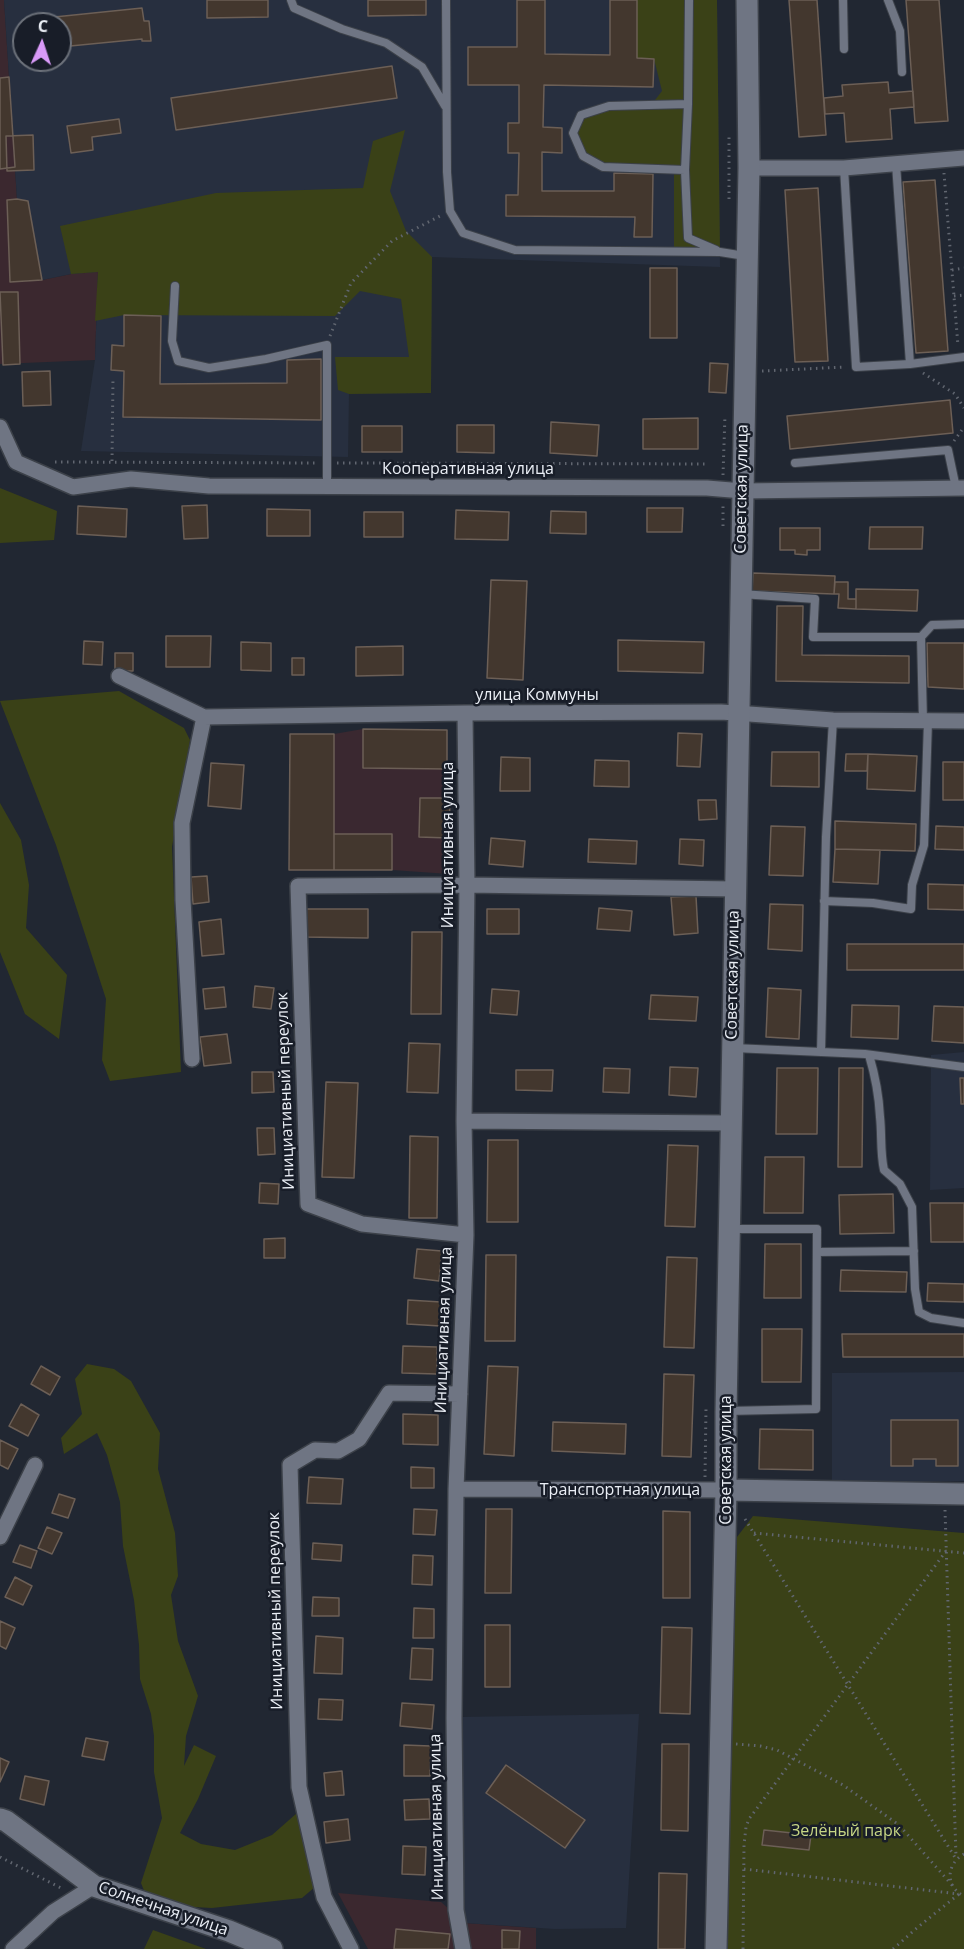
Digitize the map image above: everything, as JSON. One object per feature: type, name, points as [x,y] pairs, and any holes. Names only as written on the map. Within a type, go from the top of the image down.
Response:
[{"type":"street","name":"Советская улица","points":[[716,1949],[745,372],[748,168],[747,0]]},
{"type":"street","points":[[748,168],[844,168],[964,158]]},
{"type":"street","name":"Кооперативная улица","points":[[0,427],[16,462],[73,487],[131,479],[209,486],[707,488],[743,491],[960,488]]},
{"type":"street","name":"улица Коммуны","points":[[119,676],[204,717],[465,712],[739,713],[833,720],[964,721]]},
{"type":"street","name":"Инициативная улица","points":[[463,1949],[456,1910],[454,1718],[456,1489],[466,1235],[465,712]]},
{"type":"street","points":[[192,1059],[183,900],[182,823],[204,717]]},
{"type":"street","points":[[467,885],[735,889]]},
{"type":"street","name":"Инициативный переулок","points":[[466,1235],[362,1224],[308,1204],[298,886],[467,885]]},
{"type":"street","points":[[464,1121],[731,1123]]},
{"type":"street","name":"Инициативный переулок","points":[[351,1949],[324,1897],[299,1787],[290,1465],[315,1450],[338,1451],[359,1439],[389,1393],[460,1394]]},
{"type":"street","points":[[0,1537],[35,1465]]},
{"type":"street","name":"Транспортная улица","points":[[456,1489],[954,1494]]},
{"type":"street","name":"Солнечная улица","points":[[0,1819],[6,1821],[94,1886],[229,1931],[272,1949]]},
{"type":"street","points":[[13,1949],[53,1912],[94,1886]]},
{"type":"lane","points":[[291,0],[294,8],[342,29],[386,43],[422,67],[446,107]]},
{"type":"lane","points":[[446,0],[447,172],[450,211],[463,233],[515,250],[720,252],[746,256]]},
{"type":"lane","points":[[689,0],[685,170],[687,238],[720,252]]},
{"type":"lane","points":[[843,0],[844,49]]},
{"type":"lane","points":[[888,0],[900,31],[902,72]]},
{"type":"lane","points":[[685,170],[603,167],[583,156],[573,133],[581,115],[609,106],[688,104]]},
{"type":"lane","points":[[896,164],[910,364]]},
{"type":"lane","points":[[844,168],[856,367],[910,364],[962,357]]},
{"type":"lane","points":[[175,286],[172,341],[178,361],[209,368],[266,359],[327,345],[327,486]]},
{"type":"lane","points":[[795,463],[948,450],[960,488]]},
{"type":"lane","points":[[740,594],[815,599],[813,637],[921,637]]},
{"type":"lane","points":[[824,901],[873,903],[911,909],[912,885],[924,845],[926,721],[921,637],[932,625],[964,624]]},
{"type":"lane","points":[[820,1052],[826,837],[833,720]]},
{"type":"lane","points":[[732,1048],[869,1055],[964,1067]]},
{"type":"lane","points":[[869,1055],[875,1077],[884,1170],[900,1184],[912,1207],[915,1289],[920,1312],[932,1318],[964,1323]]},
{"type":"lane","points":[[726,1411],[816,1409],[817,1229],[729,1229]]},
{"type":"lane","points":[[817,1252],[914,1251]]},
{"type":"path","points":[[944,173],[954,296],[962,357]]},
{"type":"path","points":[[327,345],[351,283],[392,241],[450,211]]},
{"type":"path","points":[[952,270],[964,268]]},
{"type":"path","points":[[954,296],[964,295]]},
{"type":"path","points":[[910,364],[955,394],[964,408]]},
{"type":"path","points":[[745,372],[856,367]]},
{"type":"path","points":[[112,461],[113,377]]},
{"type":"path","points":[[948,450],[964,427]]},
{"type":"path","points":[[48,462],[707,464]]},
{"type":"path","points":[[954,1494],[946,1551],[956,1859]]},
{"type":"path","points":[[742,1515],[956,1859]]},
{"type":"path","points":[[753,1533],[964,1553]]},
{"type":"path","points":[[743,1949],[744,1869],[746,1827],[749,1819],[946,1551]]},
{"type":"path","points":[[730,1744],[760,1746],[777,1750],[843,1785],[899,1825],[959,1894]]},
{"type":"path","points":[[952,1885],[950,1870],[956,1859],[964,1854]]},
{"type":"path","points":[[0,1857],[54,1885]]},
{"type":"path","points":[[744,1869],[964,1896]]},
{"type":"path","points":[[893,1949],[959,1894]]},
{"type":"shaded area","points":[[0,0],[4,0],[17,199],[7,200],[10,281],[42,280],[98,271],[95,360],[0,364]]},
{"type":"shaded area","points":[[4,0],[717,0],[720,267],[432,257],[431,393],[349,394],[348,457],[81,451],[95,360],[98,272],[71,274],[42,280],[28,201],[17,199]]},
{"type":"shaded area","points":[[363,729],[447,730],[450,798],[449,874],[392,870],[289,870],[290,734],[334,734]]},
{"type":"shaded area","points":[[964,1052],[964,1188],[930,1190],[931,1055]]},
{"type":"shaded area","points":[[964,1372],[964,1481],[832,1481],[832,1373]]},
{"type":"shaded area","points":[[639,1714],[626,1928],[555,1929],[465,1923],[461,1717]]},
{"type":"shaded area","points":[[338,1893],[441,1902],[465,1923],[536,1928],[536,1949],[368,1949]]},
{"type":"green space","points":[[637,0],[717,0],[720,252],[674,252],[674,169],[603,167],[583,156],[573,133],[581,115],[609,106],[652,104],[662,91],[654,59],[637,58]]},
{"type":"green space","points":[[405,130],[390,191],[406,231],[432,257],[431,393],[349,394],[338,390],[335,357],[409,357],[401,299],[360,291],[335,316],[124,315],[95,321],[98,272],[71,274],[60,226],[216,193],[363,188],[373,141]]},
{"type":"green space","points":[[0,488],[57,511],[54,540],[0,543]]},
{"type":"green space","points":[[119,691],[184,728],[190,740],[172,847],[181,1072],[110,1081],[102,1060],[106,999],[56,845],[0,701]]},
{"type":"green space","points":[[0,803],[21,840],[29,885],[26,928],[67,975],[59,1039],[25,1014],[0,952]]},
{"type":"green space","points":[[87,1364],[114,1369],[131,1381],[160,1433],[158,1469],[175,1533],[178,1576],[171,1595],[178,1641],[198,1696],[186,1736],[184,1766],[194,1745],[216,1756],[198,1799],[180,1833],[201,1844],[235,1850],[272,1835],[297,1813],[302,1823],[315,1887],[302,1898],[212,1908],[175,1906],[145,1893],[141,1883],[162,1818],[154,1772],[154,1736],[151,1714],[140,1679],[134,1600],[123,1546],[120,1502],[107,1455],[97,1433],[64,1454],[61,1438],[82,1414],[75,1379]]},
{"type":"green space","name":"Зелёный парк","points":[[753,1516],[964,1533],[964,1949],[727,1949],[728,1778],[737,1537]]},
{"type":"green space","points":[[153,1930],[206,1949],[144,1949]]},
{"type":"building","points":[[207,0],[268,0],[268,17],[207,18]]},
{"type":"building","points":[[368,0],[426,0],[426,15],[368,16]]},
{"type":"building","points":[[517,0],[545,0],[545,54],[610,55],[610,0],[637,0],[637,58],[654,59],[653,87],[544,85],[543,127],[562,128],[562,153],[542,152],[542,191],[614,191],[614,173],[653,174],[652,237],[634,237],[635,217],[506,216],[506,195],[518,195],[519,153],[508,153],[508,123],[519,123],[519,85],[468,85],[468,47],[517,47]]},
{"type":"building","points":[[789,0],[817,0],[826,135],[799,137]]},
{"type":"building","points":[[906,0],[939,0],[948,121],[915,123]]},
{"type":"building","points":[[142,8],[144,21],[149,21],[151,41],[142,41],[142,39],[72,46],[72,15]]},
{"type":"building","points":[[392,66],[397,98],[176,130],[171,98]]},
{"type":"building","points":[[9,77],[15,167],[0,169],[0,78]]},
{"type":"building","points":[[888,82],[889,93],[913,91],[914,107],[890,109],[892,139],[846,142],[844,113],[825,114],[824,98],[843,96],[842,85]]},
{"type":"building","points":[[119,119],[121,133],[92,137],[93,150],[71,153],[67,126]]},
{"type":"building","points":[[33,135],[34,170],[7,171],[6,136]]},
{"type":"building","points":[[935,180],[948,351],[916,353],[903,182]]},
{"type":"building","points":[[818,188],[828,361],[795,362],[785,190]]},
{"type":"building","points":[[7,200],[28,201],[42,280],[10,282]]},
{"type":"building","points":[[650,268],[677,268],[677,338],[650,338]]},
{"type":"building","points":[[0,292],[18,292],[20,364],[3,365]]},
{"type":"building","points":[[124,315],[161,316],[160,384],[287,383],[287,360],[321,359],[321,420],[123,417],[124,371],[111,370],[112,345],[124,346]]},
{"type":"building","points":[[710,363],[728,364],[726,393],[709,392]]},
{"type":"building","points":[[50,371],[51,405],[23,406],[22,372]]},
{"type":"building","points":[[950,400],[953,433],[790,449],[787,416]]},
{"type":"building","points":[[698,418],[698,449],[643,449],[643,419]]},
{"type":"building","points":[[551,422],[599,425],[597,456],[550,453]]},
{"type":"building","points":[[457,425],[494,425],[494,453],[457,452]]},
{"type":"building","points":[[362,426],[402,426],[402,452],[362,452]]},
{"type":"building","points":[[207,505],[208,538],[184,539],[182,506]]},
{"type":"building","points":[[78,506],[127,509],[126,537],[77,534]]},
{"type":"building","points":[[647,508],[683,508],[682,532],[647,532]]},
{"type":"building","points":[[267,509],[310,510],[310,536],[267,536]]},
{"type":"building","points":[[456,510],[509,512],[508,540],[455,539]]},
{"type":"building","points":[[551,511],[586,512],[586,534],[550,533]]},
{"type":"building","points":[[364,512],[403,512],[403,537],[364,537]]},
{"type":"building","points":[[870,527],[923,527],[922,549],[869,549]]},
{"type":"building","points":[[780,528],[820,528],[820,550],[807,550],[807,555],[795,554],[795,550],[780,550]]},
{"type":"building","points":[[753,573],[835,576],[834,594],[752,591]]},
{"type":"building","points":[[491,580],[527,581],[523,680],[487,678]]},
{"type":"building","points":[[835,582],[848,582],[848,599],[856,599],[856,609],[838,608],[839,594],[834,594]]},
{"type":"building","points":[[856,589],[918,590],[917,611],[856,609]]},
{"type":"building","points":[[777,606],[803,606],[802,655],[909,656],[909,683],[776,681]]},
{"type":"building","points":[[166,636],[211,636],[210,667],[166,667]]},
{"type":"building","points":[[618,640],[704,642],[703,673],[618,671]]},
{"type":"building","points":[[84,641],[103,642],[102,665],[83,664]]},
{"type":"building","points":[[241,642],[271,643],[271,671],[241,670]]},
{"type":"building","points":[[927,643],[964,643],[964,689],[928,687]]},
{"type":"building","points":[[403,646],[403,675],[356,676],[356,647]]},
{"type":"building","points":[[115,653],[133,653],[133,671],[115,671]]},
{"type":"building","points":[[292,658],[304,658],[304,675],[292,675]]},
{"type":"building","points":[[363,729],[447,730],[447,769],[363,768]]},
{"type":"building","points":[[678,733],[702,734],[700,767],[677,766]]},
{"type":"building","points":[[290,734],[334,734],[334,870],[289,870]]},
{"type":"building","points":[[772,752],[819,752],[819,787],[771,786]]},
{"type":"building","points":[[846,754],[868,754],[867,771],[845,771]]},
{"type":"building","points":[[868,754],[917,756],[915,791],[867,789]]},
{"type":"building","points":[[501,757],[530,758],[530,791],[500,791]]},
{"type":"building","points":[[595,760],[629,761],[629,787],[594,786]]},
{"type":"building","points":[[943,762],[964,762],[964,800],[943,800]]},
{"type":"building","points":[[211,763],[244,765],[241,809],[208,806]]},
{"type":"building","points":[[420,798],[450,798],[449,838],[419,837]]},
{"type":"building","points":[[698,800],[716,800],[717,819],[699,820]]},
{"type":"building","points":[[835,821],[916,824],[915,851],[835,849]]},
{"type":"building","points":[[771,826],[805,827],[803,876],[769,875]]},
{"type":"building","points":[[936,826],[964,827],[964,850],[935,849]]},
{"type":"building","points":[[334,834],[392,834],[392,870],[334,870]]},
{"type":"building","points":[[491,838],[525,841],[523,867],[489,864]]},
{"type":"building","points":[[589,839],[637,841],[636,864],[588,862]]},
{"type":"building","points":[[680,839],[704,840],[703,866],[679,864]]},
{"type":"building","points":[[835,849],[880,850],[878,884],[833,882]]},
{"type":"building","points":[[207,876],[209,902],[193,904],[191,877]]},
{"type":"building","points":[[928,884],[964,885],[964,910],[928,909]]},
{"type":"building","points":[[696,896],[698,933],[674,935],[671,897]]},
{"type":"building","points":[[770,904],[803,905],[802,951],[768,949]]},
{"type":"building","points":[[599,908],[632,911],[630,931],[597,929]]},
{"type":"building","points":[[305,909],[368,909],[368,938],[305,937]]},
{"type":"building","points":[[487,909],[519,909],[519,934],[487,934]]},
{"type":"building","points":[[221,919],[224,954],[202,956],[199,922]]},
{"type":"building","points":[[412,932],[442,932],[441,1014],[411,1014]]},
{"type":"building","points":[[847,944],[964,944],[964,970],[847,970]]},
{"type":"building","points":[[255,986],[274,988],[271,1009],[253,1007]]},
{"type":"building","points":[[224,987],[226,1007],[205,1009],[203,989]]},
{"type":"building","points":[[768,988],[801,990],[799,1039],[766,1037]]},
{"type":"building","points":[[492,989],[519,991],[517,1015],[490,1013]]},
{"type":"building","points":[[651,995],[698,997],[696,1021],[649,1019]]},
{"type":"building","points":[[852,1005],[899,1006],[898,1039],[851,1037]]},
{"type":"building","points":[[934,1006],[964,1007],[964,1043],[932,1041]]},
{"type":"building","points":[[227,1034],[231,1063],[204,1066],[200,1037]]},
{"type":"building","points":[[409,1043],[440,1044],[438,1093],[407,1092]]},
{"type":"building","points":[[670,1067],[698,1068],[696,1097],[669,1095]]},
{"type":"building","points":[[604,1068],[630,1069],[629,1093],[603,1092]]},
{"type":"building","points":[[777,1068],[818,1068],[817,1134],[776,1134]]},
{"type":"building","points":[[839,1068],[863,1068],[862,1167],[838,1167]]},
{"type":"building","points":[[516,1070],[553,1070],[552,1091],[516,1090]]},
{"type":"building","points":[[252,1072],[273,1072],[274,1092],[252,1093]]},
{"type":"building","points":[[960,1078],[964,1078],[964,1104],[961,1104]]},
{"type":"building","points":[[326,1082],[358,1083],[354,1178],[322,1177]]},
{"type":"building","points":[[257,1128],[274,1128],[275,1154],[258,1155]]},
{"type":"building","points":[[410,1136],[438,1137],[437,1218],[409,1218]]},
{"type":"building","points":[[488,1140],[518,1140],[518,1222],[487,1222]]},
{"type":"building","points":[[668,1145],[698,1146],[695,1227],[665,1226]]},
{"type":"building","points":[[765,1157],[804,1157],[803,1213],[764,1213]]},
{"type":"building","points":[[260,1183],[279,1184],[278,1204],[259,1203]]},
{"type":"building","points":[[893,1194],[894,1233],[840,1234],[839,1195]]},
{"type":"building","points":[[930,1203],[964,1203],[964,1242],[931,1242]]},
{"type":"building","points":[[285,1238],[285,1258],[264,1258],[264,1239]]},
{"type":"building","points":[[765,1244],[801,1244],[801,1298],[764,1298]]},
{"type":"building","points":[[417,1249],[442,1251],[439,1281],[414,1278]]},
{"type":"building","points":[[486,1255],[516,1255],[515,1341],[485,1341]]},
{"type":"building","points":[[667,1257],[697,1258],[694,1348],[664,1347]]},
{"type":"building","points":[[841,1270],[907,1272],[906,1292],[840,1291]]},
{"type":"building","points":[[928,1283],[964,1284],[964,1302],[927,1301]]},
{"type":"building","points":[[408,1300],[441,1302],[440,1326],[407,1324]]},
{"type":"building","points":[[762,1329],[802,1329],[801,1382],[762,1382]]},
{"type":"building","points":[[842,1334],[964,1334],[964,1357],[843,1357]]},
{"type":"building","points":[[403,1346],[437,1347],[437,1374],[402,1373]]},
{"type":"building","points":[[41,1366],[60,1377],[50,1395],[31,1384]]},
{"type":"building","points":[[488,1366],[518,1367],[514,1456],[484,1454]]},
{"type":"building","points":[[664,1374],[694,1375],[691,1457],[662,1456]]},
{"type":"building","points":[[21,1404],[39,1415],[28,1436],[9,1426]]},
{"type":"building","points":[[403,1414],[438,1415],[438,1445],[403,1444]]},
{"type":"building","points":[[891,1420],[958,1420],[958,1466],[936,1466],[936,1459],[913,1459],[913,1466],[891,1466]]},
{"type":"building","points":[[553,1422],[626,1424],[625,1454],[552,1451]]},
{"type":"building","points":[[760,1429],[813,1430],[813,1470],[759,1469]]},
{"type":"building","points":[[0,1440],[18,1449],[8,1469],[0,1465]]},
{"type":"building","points":[[411,1467],[434,1468],[434,1488],[411,1488]]},
{"type":"building","points":[[309,1477],[343,1479],[341,1504],[307,1503]]},
{"type":"building","points":[[59,1494],[75,1499],[68,1518],[52,1513]]},
{"type":"building","points":[[414,1509],[437,1510],[435,1535],[413,1534]]},
{"type":"building","points":[[486,1509],[512,1509],[511,1593],[485,1593]]},
{"type":"building","points":[[663,1511],[690,1512],[690,1598],[663,1598]]},
{"type":"building","points":[[47,1527],[62,1533],[52,1554],[38,1548]]},
{"type":"building","points":[[313,1543],[342,1545],[341,1561],[312,1559]]},
{"type":"building","points":[[20,1545],[37,1551],[31,1568],[13,1562]]},
{"type":"building","points":[[413,1555],[433,1556],[432,1585],[412,1584]]},
{"type":"building","points":[[15,1577],[32,1586],[23,1605],[5,1597]]},
{"type":"building","points":[[313,1597],[339,1598],[339,1616],[312,1616]]},
{"type":"building","points":[[414,1608],[434,1609],[434,1638],[413,1638]]},
{"type":"building","points":[[0,1621],[15,1628],[6,1649],[0,1646]]},
{"type":"building","points":[[485,1625],[510,1625],[510,1687],[485,1687]]},
{"type":"building","points":[[662,1627],[692,1628],[690,1714],[660,1713]]},
{"type":"building","points":[[316,1636],[343,1638],[342,1674],[314,1673]]},
{"type":"building","points":[[412,1648],[433,1649],[432,1680],[410,1679]]},
{"type":"building","points":[[319,1699],[343,1700],[342,1720],[318,1719]]},
{"type":"building","points":[[402,1703],[434,1705],[432,1729],[400,1726]]},
{"type":"building","points":[[86,1738],[108,1742],[104,1760],[82,1756]]},
{"type":"building","points":[[662,1744],[689,1744],[688,1831],[661,1830]]},
{"type":"building","points":[[404,1745],[431,1746],[430,1776],[404,1776]]},
{"type":"building","points":[[0,1758],[9,1762],[0,1782]]},
{"type":"building","points":[[506,1765],[585,1820],[565,1848],[486,1793]]},
{"type":"building","points":[[342,1771],[344,1795],[326,1796],[324,1773]]},
{"type":"building","points":[[25,1776],[49,1781],[44,1805],[20,1799]]},
{"type":"building","points":[[429,1799],[430,1819],[405,1820],[404,1800]]},
{"type":"building","points":[[348,1819],[350,1840],[326,1843],[324,1822]]},
{"type":"building","points":[[764,1830],[811,1835],[809,1850],[762,1845]]},
{"type":"building","points":[[403,1846],[426,1847],[425,1875],[402,1874]]},
{"type":"building","points":[[659,1873],[687,1874],[685,1949],[658,1949]]},
{"type":"building","points":[[396,1929],[450,1934],[448,1949],[394,1949]]},
{"type":"building","points":[[502,1930],[520,1931],[519,1949],[502,1949]]}]
